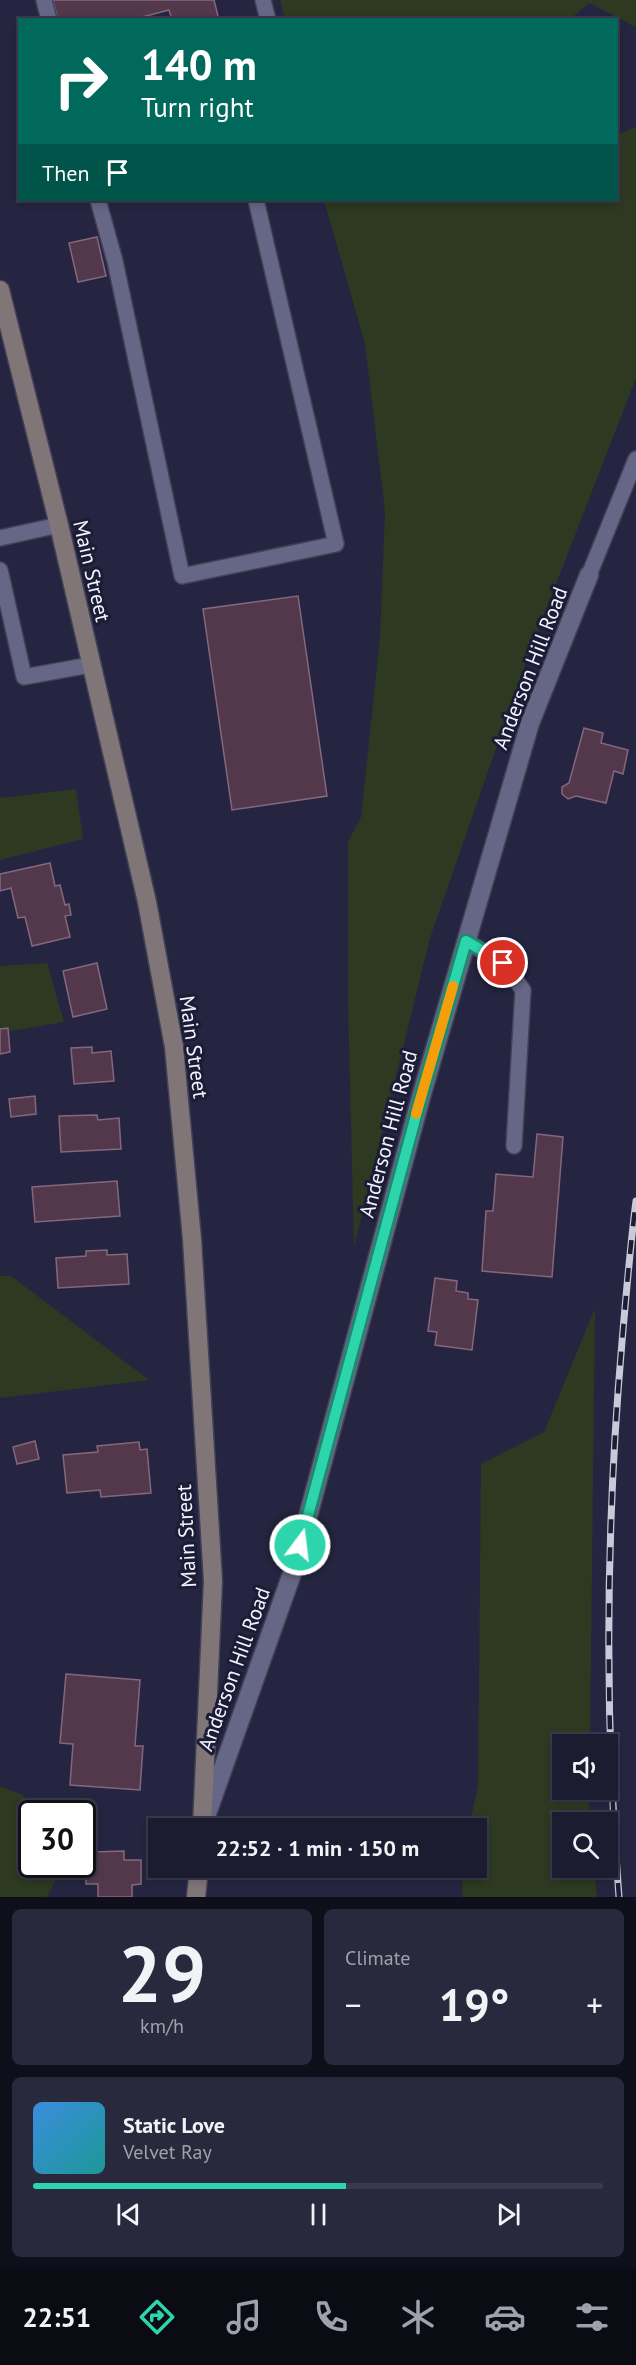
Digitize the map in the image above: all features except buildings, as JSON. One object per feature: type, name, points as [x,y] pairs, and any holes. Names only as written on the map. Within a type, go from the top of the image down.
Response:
[{"type":"main road","name":"Main Street","points":[[0,290],[147,902],[174,1047],[192,1239],[213,1581],[202,1818]]},
{"type":"main road","points":[[196,1897],[198,1878]]},
{"type":"street","name":"Anderson Hill Road","points":[[206,1818],[294,1568],[421,1097],[530,723],[589,575]]},
{"type":"lane","points":[[44,0],[48,18]]},
{"type":"lane","points":[[263,0],[268,18]]},
{"type":"lane","points":[[98,201],[115,261],[182,576],[336,544],[256,201]]},
{"type":"lane","name":"Anderson Hill Road","points":[[589,575],[636,459]]},
{"type":"lane","points":[[0,538],[58,525]]},
{"type":"lane","points":[[0,570],[24,677],[90,665]]},
{"type":"lane","points":[[466,941],[503,963],[523,990],[514,1146]]},
{"type":"green space","points":[[280,0],[636,0],[636,27],[589,3],[571,18],[284,18]]},
{"type":"green space","points":[[636,127],[636,378],[530,651],[430,938],[354,1247],[348,1005],[348,842],[361,817],[380,638],[385,511],[365,344],[324,201],[618,201],[618,135]]},
{"type":"green space","points":[[76,789],[83,839],[0,860],[0,798]]},
{"type":"green space","points":[[47,963],[64,1022],[0,1033],[0,966]]},
{"type":"green space","points":[[0,1276],[11,1276],[149,1380],[0,1398]]},
{"type":"green space","points":[[595,1308],[590,1734],[552,1734],[552,1800],[589,1800],[589,1812],[552,1812],[552,1878],[595,1878],[597,1897],[462,1897],[463,1878],[487,1878],[487,1818],[471,1818],[478,1785],[481,1464],[544,1432]]},
{"type":"green space","points":[[0,1786],[25,1796],[26,1800],[18,1800],[18,1878],[56,1878],[47,1897],[0,1897]]},
{"type":"railway","points":[[619,1897],[609,1689],[610,1550],[617,1411],[636,1201]]},
{"type":"slow traffic","points":[[416,1114],[453,986]]},
{"type":"route","points":[[300,1545],[421,1097],[466,941],[503,963]]}]
